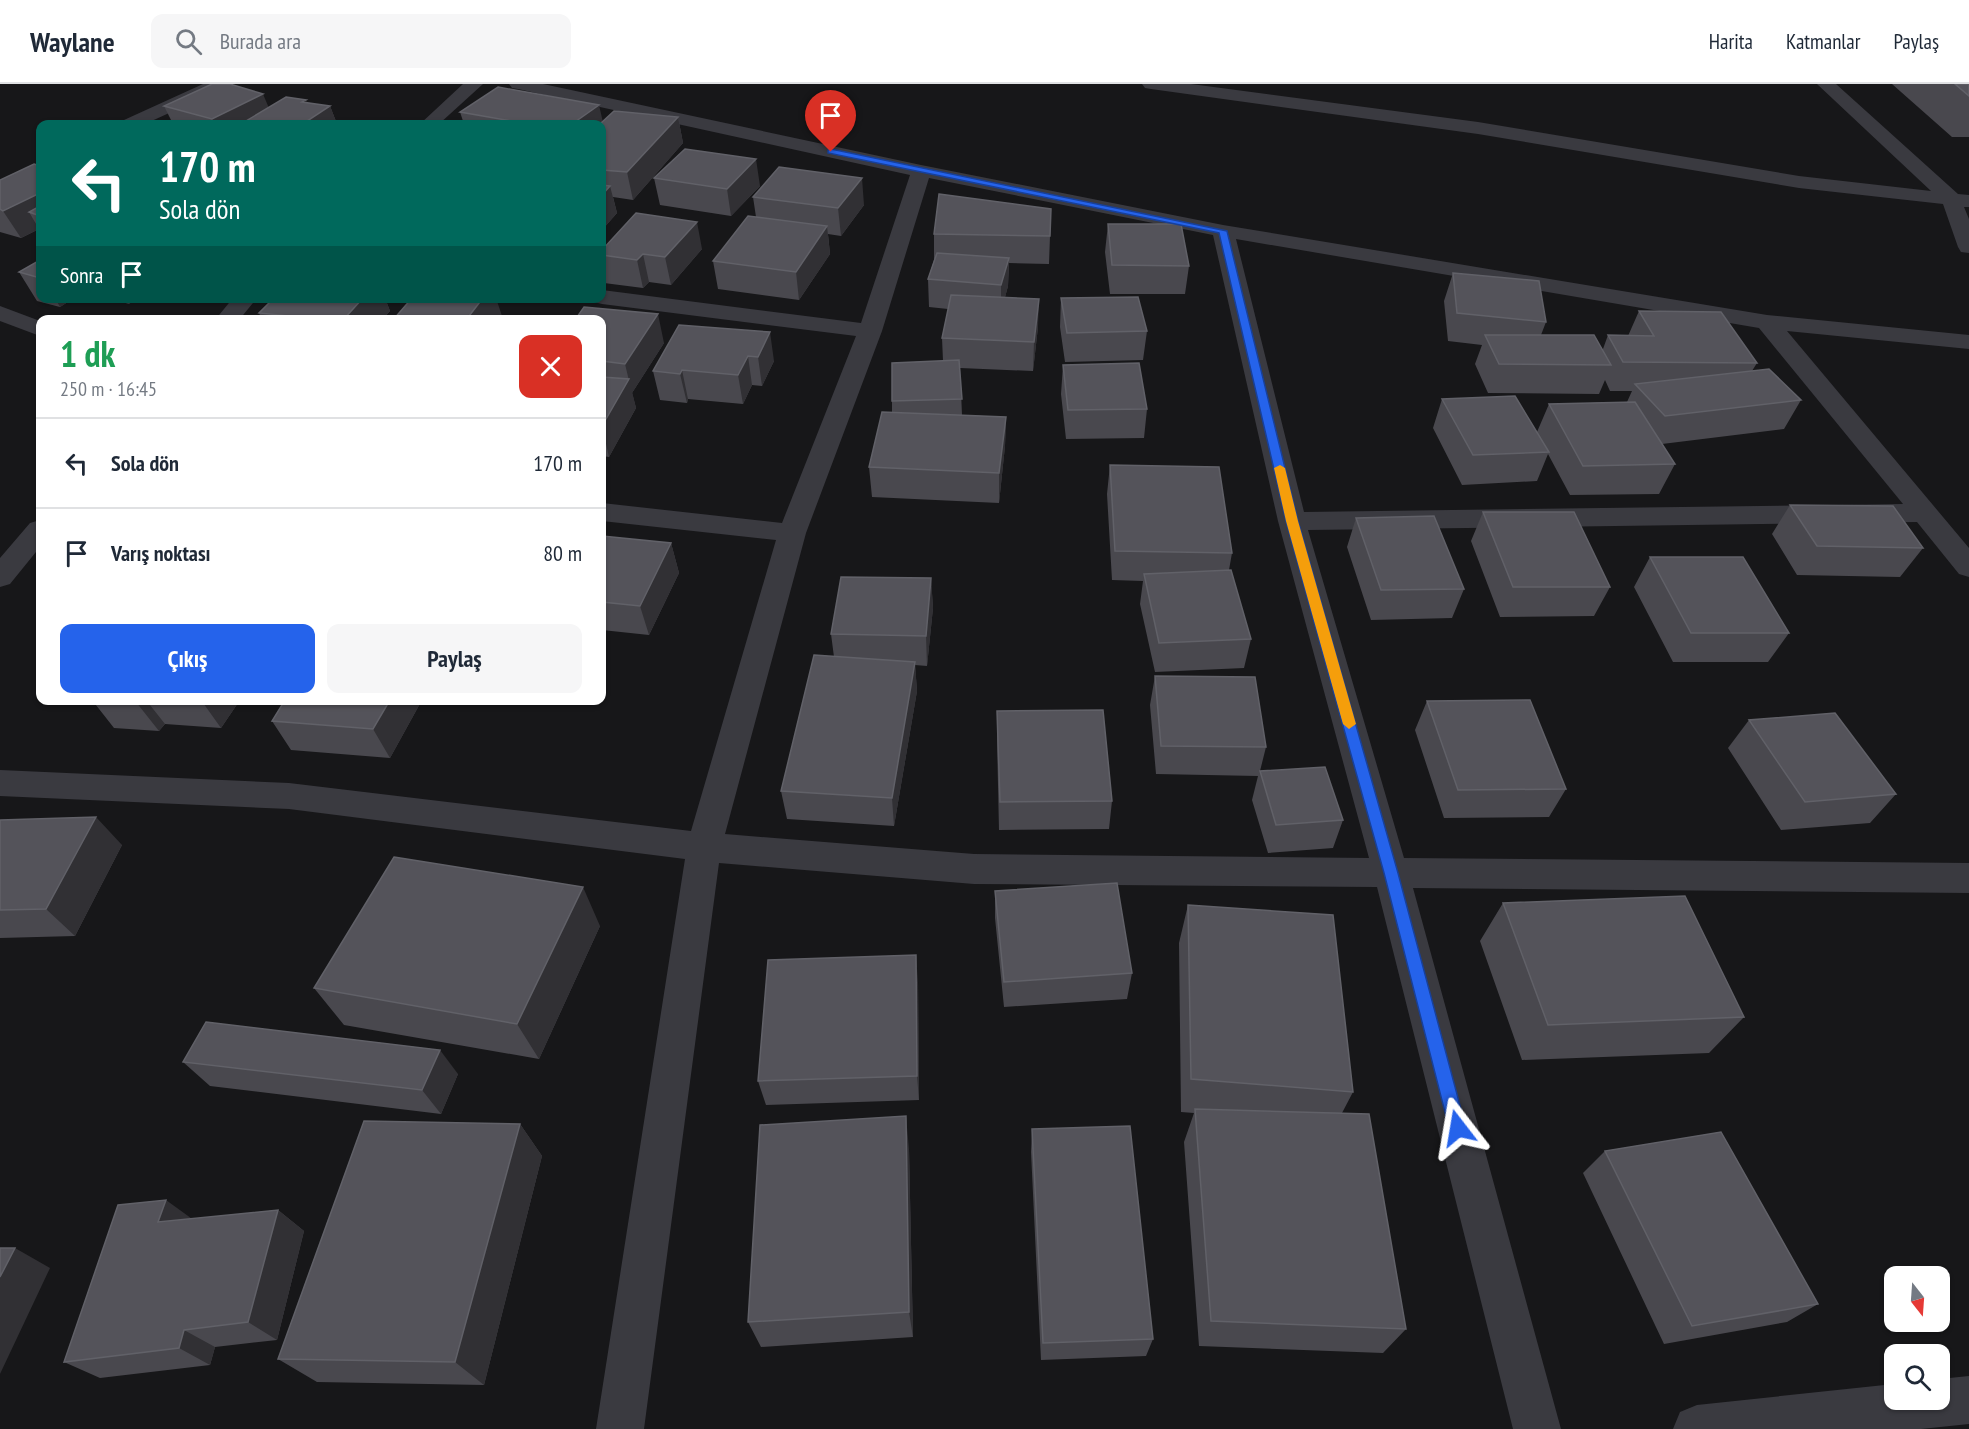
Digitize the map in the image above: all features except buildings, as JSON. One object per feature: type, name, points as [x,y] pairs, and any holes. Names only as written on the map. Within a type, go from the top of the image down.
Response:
[{"type":"street","points":[[140,120],[218,84]]},
{"type":"street","points":[[434,120],[474,84]]},
{"type":"street","points":[[518,84],[921,171],[1223,231],[1767,322],[1969,342]]},
{"type":"street","points":[[1151,84],[1478,128],[1799,182],[1960,200]]},
{"type":"street","points":[[1826,84],[1960,200],[1969,247]]},
{"type":"street","points":[[620,1429],[704,847],[792,533],[870,331],[921,171]]},
{"type":"street","points":[[1223,231],[1292,521],[1391,873],[1536,1429]]},
{"type":"street","points":[[606,298],[870,331]]},
{"type":"street","points":[[231,315],[241,303]]},
{"type":"street","points":[[0,313],[36,326]]},
{"type":"street","points":[[1767,322],[1922,513],[1969,567]]},
{"type":"street","points":[[606,512],[792,533]]},
{"type":"street","points":[[1292,521],[1922,513]]},
{"type":"street","points":[[0,577],[36,534]]},
{"type":"street","points":[[0,783],[289,796],[704,847],[974,869],[1969,879]]},
{"type":"street","points":[[1697,1429],[1969,1400]]},
{"type":"slow traffic","points":[[1280,468],[1292,521],[1349,724]]},
{"type":"route","points":[[831,152],[1223,231],[1292,521],[1391,873],[1458,1128]]}]
